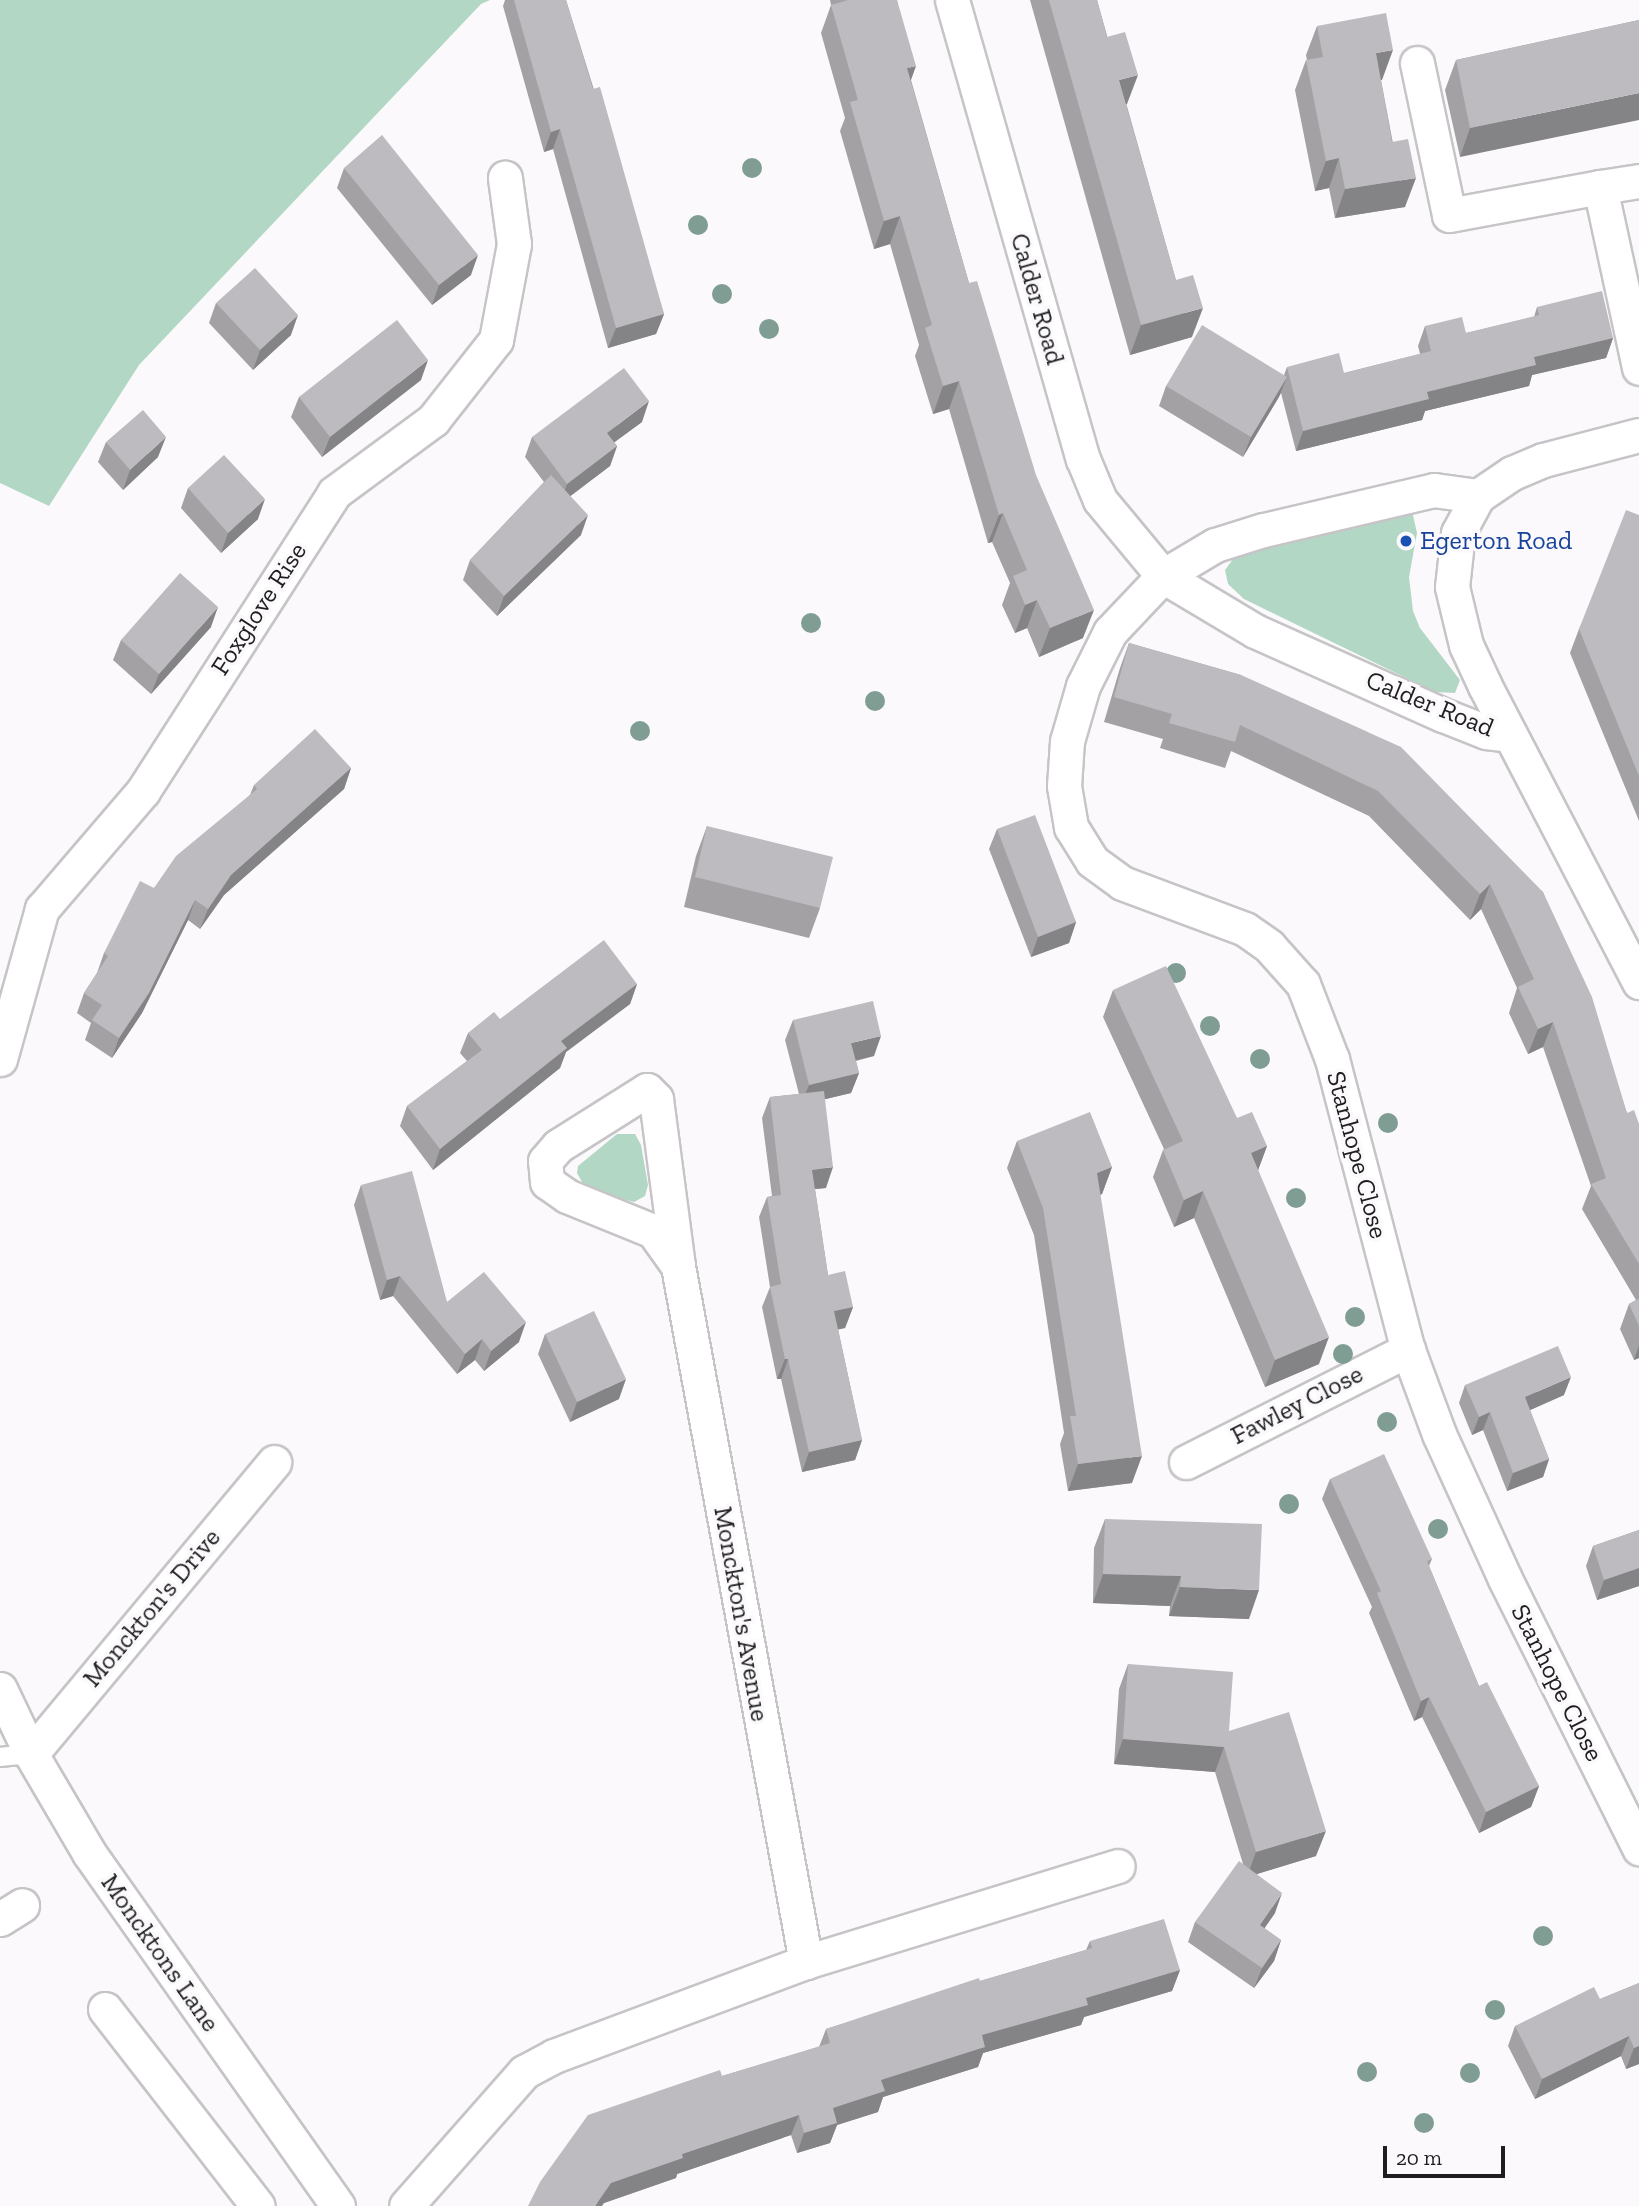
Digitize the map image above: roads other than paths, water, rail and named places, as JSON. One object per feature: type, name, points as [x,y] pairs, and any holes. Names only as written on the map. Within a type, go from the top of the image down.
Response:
[{"type":"street","name":"Calder Road","points":[[952,0],[1083,459],[1100,500],[1131,542],[1163,576],[1255,631],[1443,715],[1486,732],[1510,735]]},
{"type":"street","points":[[1417,63],[1449,215],[1639,181]]},
{"type":"street","name":"Foxglove Rise","points":[[0,1059],[42,909],[143,791],[334,493],[433,420],[496,340],[513,244],[505,178]]},
{"type":"street","points":[[1601,187],[1639,368]]},
{"type":"street","points":[[1163,576],[1214,545],[1363,505],[1434,490],[1478,496],[1512,473],[1543,460],[1639,435]]},
{"type":"street","name":"Calder Road","points":[[1478,496],[1458,533],[1452,587],[1466,645],[1639,982]]},
{"type":"street","name":"Stanhope Close","points":[[1163,576],[1110,632],[1083,686],[1067,741],[1065,797],[1071,827],[1080,846],[1114,878],[1245,929],[1269,946],[1303,984],[1332,1059],[1408,1350],[1475,1516],[1639,1849]]},
{"type":"street","name":"Monckton's Avenue","points":[[678,1266],[653,1231],[567,1196],[547,1182],[545,1161],[558,1146],[647,1090],[656,1099],[678,1266],[806,1962]]},
{"type":"street","name":"Fawley Close","points":[[1186,1462],[1408,1350]]},
{"type":"street","name":"Monckton's Drive","points":[[15,1756],[274,1462]]},
{"type":"street","name":"Moncktons Lane","points":[[0,1689],[15,1756],[89,1853],[338,2206]]},
{"type":"street","points":[[406,2206],[524,2072],[554,2056],[806,1962],[1118,1866]]},
{"type":"street","points":[[105,2009],[258,2206]]},
{"type":"place","name":"Egerton Road","points":[[1406,541]]}]
